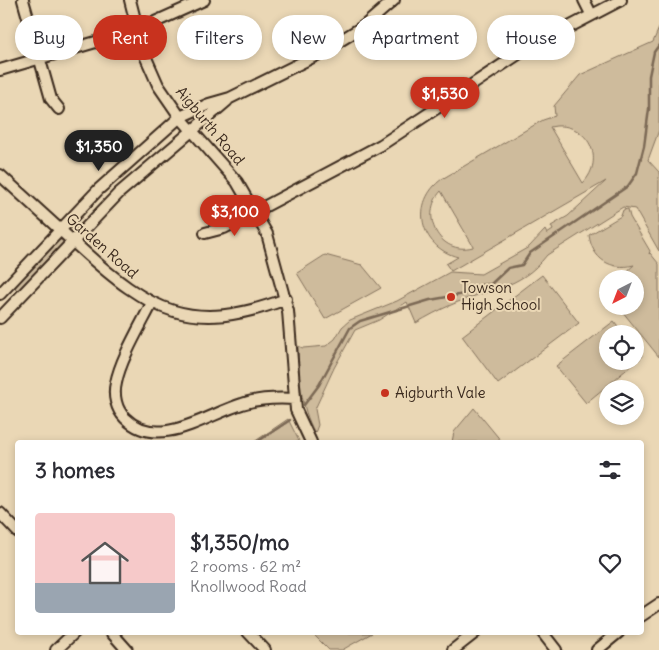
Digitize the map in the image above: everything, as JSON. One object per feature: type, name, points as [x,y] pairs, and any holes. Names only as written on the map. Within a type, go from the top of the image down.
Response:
[{"type":"street","points":[[24,0],[28,15]]},
{"type":"street","name":"Aigburth Road","points":[[130,0],[134,15]]},
{"type":"street","points":[[167,17],[204,0]]},
{"type":"street","points":[[0,294],[115,174],[180,117],[209,104],[230,98],[332,47],[364,26],[394,0]]},
{"type":"street","points":[[584,0],[591,14]]},
{"type":"street","points":[[205,233],[224,228],[381,145],[523,51],[621,0]]},
{"type":"street","points":[[0,70],[35,60]]},
{"type":"street","points":[[38,60],[51,99],[59,109]]},
{"type":"street","name":"Aigburth Road","points":[[148,60],[153,75],[180,117],[233,177],[255,211],[272,248],[286,300],[292,335],[295,399],[302,425],[310,440]]},
{"type":"street","points":[[0,318],[119,193],[230,98]]},
{"type":"street","name":"Garden Road","points":[[0,175],[123,286],[152,303],[188,314],[221,317],[251,312],[286,300]]},
{"type":"street","points":[[152,303],[116,382],[118,409],[136,427],[144,431],[163,432],[242,403],[267,399],[295,399]]},
{"type":"street","points":[[0,513],[15,529]]},
{"type":"street","points":[[644,614],[659,604]]},
{"type":"street","points":[[56,650],[72,635]]},
{"type":"street","points":[[114,635],[127,650]]},
{"type":"street","points":[[251,635],[265,650]]},
{"type":"street","points":[[453,650],[472,635]]},
{"type":"street","points":[[544,635],[556,650]]},
{"type":"street","points":[[596,650],[616,635]]},
{"type":"shaded area","points":[[659,28],[659,130],[648,160],[659,172],[659,251],[635,209],[623,207],[547,255],[525,276],[514,282],[465,299],[416,323],[407,302],[379,320],[355,330],[334,368],[315,409],[318,425],[315,433],[303,402],[298,346],[303,348],[326,346],[335,339],[342,327],[350,320],[397,301],[450,272],[481,274],[529,247],[545,230],[547,234],[553,230],[551,226],[568,216],[606,181],[451,271],[446,264],[458,257],[445,252],[435,244],[427,234],[423,223],[426,199],[432,189],[442,179],[543,120],[555,116],[554,106],[580,75],[653,42]],"holes":[[[550,127],[567,127],[577,131],[585,137],[590,145],[593,154],[593,164],[590,174],[583,183]],[[441,191],[473,246],[473,247],[461,248],[451,245],[442,240],[436,231],[432,222],[432,211]]]},
{"type":"shaded area","points":[[628,209],[630,217],[650,251],[649,254],[659,264],[659,357],[644,338],[644,325],[633,325],[625,315],[644,315],[644,270],[628,270],[634,265],[618,266],[604,261],[594,251],[589,235],[621,216],[623,210]]},
{"type":"shaded area","points":[[59,240],[62,240],[63,244],[19,290],[16,290],[15,286]]},
{"type":"shaded area","points":[[325,255],[362,265],[381,288],[325,319],[297,273]]},
{"type":"shaded area","points":[[542,275],[579,323],[498,384],[462,336]]},
{"type":"shaded area","points":[[614,321],[617,325],[609,325]]},
{"type":"shaded area","points":[[599,333],[599,370],[626,370],[614,380],[599,380],[599,392],[586,403],[556,366]]},
{"type":"shaded area","points":[[474,408],[500,440],[452,440],[454,432]]},
{"type":"shaded area","points":[[288,419],[298,440],[257,440]]},
{"type":"shaded area","points":[[314,635],[368,635],[342,650],[329,650]]},
{"type":"waterway","points":[[304,405],[319,385],[350,328],[360,321],[430,300],[470,293],[480,285],[491,284],[508,268],[522,265],[530,253],[628,186],[637,173],[644,146],[649,109],[649,76],[654,52],[659,45]]},
{"type":"waterway","points":[[260,440],[290,420]]},
{"type":"place","name":"Towson High School","points":[[451,297]]},
{"type":"place","name":"Aigburth Vale","points":[[385,393]]}]
